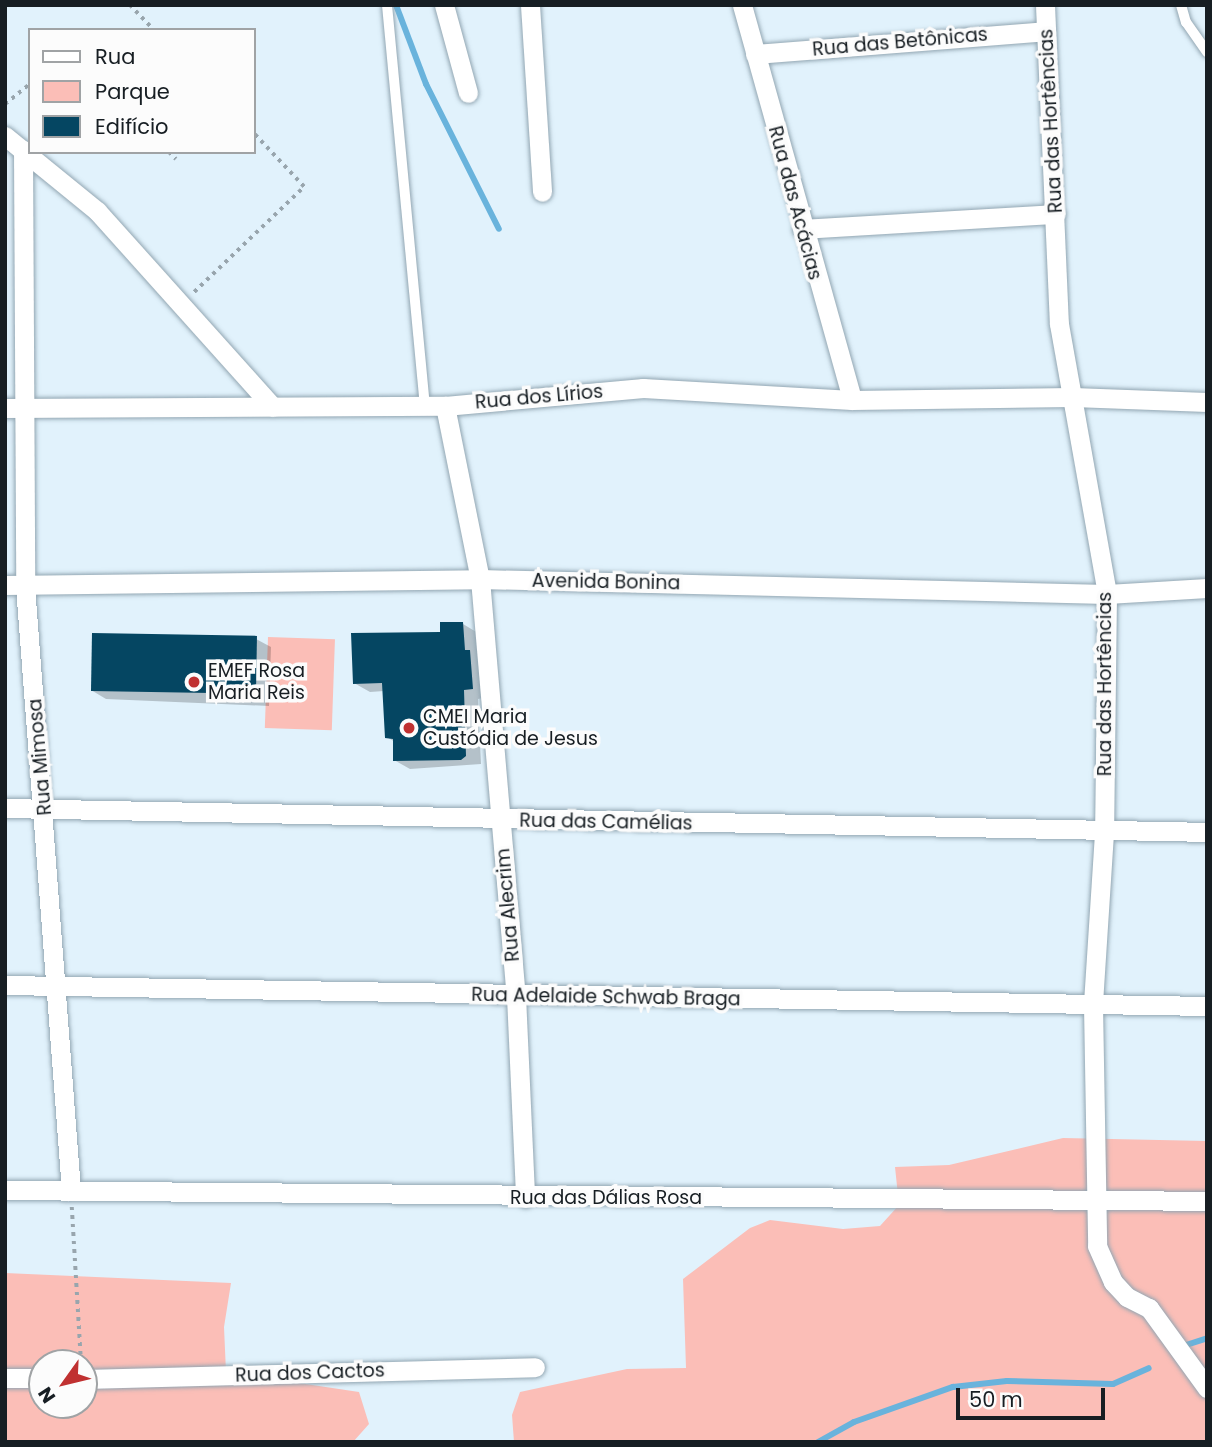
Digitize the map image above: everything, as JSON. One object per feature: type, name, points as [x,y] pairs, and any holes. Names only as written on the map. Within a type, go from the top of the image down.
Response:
[{"type":"street","points":[[444,5],[468,93]]},
{"type":"street","points":[[530,5],[542,192]]},
{"type":"street","name":"Rua das Acácias","points":[[742,5],[802,229],[852,400]]},
{"type":"street","name":"Rua das Hortências","points":[[1045,5],[1059,324],[1107,594],[1104,833],[1093,1005],[1097,1246],[1113,1282],[1127,1297],[1149,1308],[1207,1388]]},
{"type":"street","name":"Rua das Betônicas","points":[[755,54],[1045,31]]},
{"type":"street","points":[[5,136],[97,211],[179,306],[273,407]]},
{"type":"street","name":"Rua Mimosa","points":[[23,150],[15,409],[15,585],[45,808],[71,1191]]},
{"type":"street","points":[[802,229],[1056,214]]},
{"type":"street","name":"Rua dos Lírios","points":[[15,409],[445,406],[643,388],[852,400],[1073,397],[1207,402]]},
{"type":"street","name":"Rua Alecrim","points":[[445,406],[480,579],[516,996],[525,1198]]},
{"type":"street","name":"Avenida Bonina","points":[[15,585],[480,579],[1107,594],[1207,588]]},
{"type":"street","name":"Rua das Camélias","points":[[5,808],[1104,833],[1207,832]]},
{"type":"street","name":"Rua Adelaide Schwab Braga","points":[[5,985],[1207,1006]]},
{"type":"street","name":"Rua das Dálias Rosa","points":[[5,1190],[525,1198],[1207,1201]]},
{"type":"street","name":"Rua dos Cactos","points":[[98,1379],[536,1367]]},
{"type":"street","points":[[5,1378],[28,1378]]},
{"type":"lane","points":[[387,5],[425,405]]},
{"type":"lane","points":[[1181,5],[1186,22],[1207,52]]},
{"type":"path","points":[[130,5],[151,28]]},
{"type":"path","points":[[5,104],[28,86]]},
{"type":"path","points":[[179,306],[304,187],[256,136]]},
{"type":"path","points":[[171,154],[176,159]]},
{"type":"path","points":[[71,1191],[81,1349]]},
{"type":"green space","points":[[268,637],[335,639],[332,730],[265,728]]},
{"type":"green space","points":[[1063,1138],[1207,1141],[1207,1442],[514,1442],[512,1415],[520,1392],[627,1369],[686,1368],[683,1279],[750,1228],[770,1220],[843,1229],[880,1226],[899,1205],[895,1167],[949,1165]]},
{"type":"green space","points":[[5,1273],[231,1283],[224,1327],[226,1372],[359,1392],[369,1424],[353,1442],[5,1442]]},
{"type":"building","points":[[440,622],[463,622],[465,650],[470,650],[473,689],[464,690],[466,756],[461,760],[393,761],[393,739],[385,738],[382,683],[353,684],[351,633],[440,632]]},
{"type":"building","points":[[92,633],[257,636],[256,694],[91,691]]},
{"type":"waterway","points":[[396,5],[426,84],[499,229]]},
{"type":"waterway","points":[[1183,1346],[1207,1338]]},
{"type":"waterway","points":[[818,1442],[854,1422],[953,1387],[1007,1381],[1113,1384],[1149,1368]]},
{"type":"place","name":"EMEF Rosa Maria Reis","points":[[194,682]]},
{"type":"place","name":"CMEI Maria Custódia de Jesus","points":[[409,728]]}]
